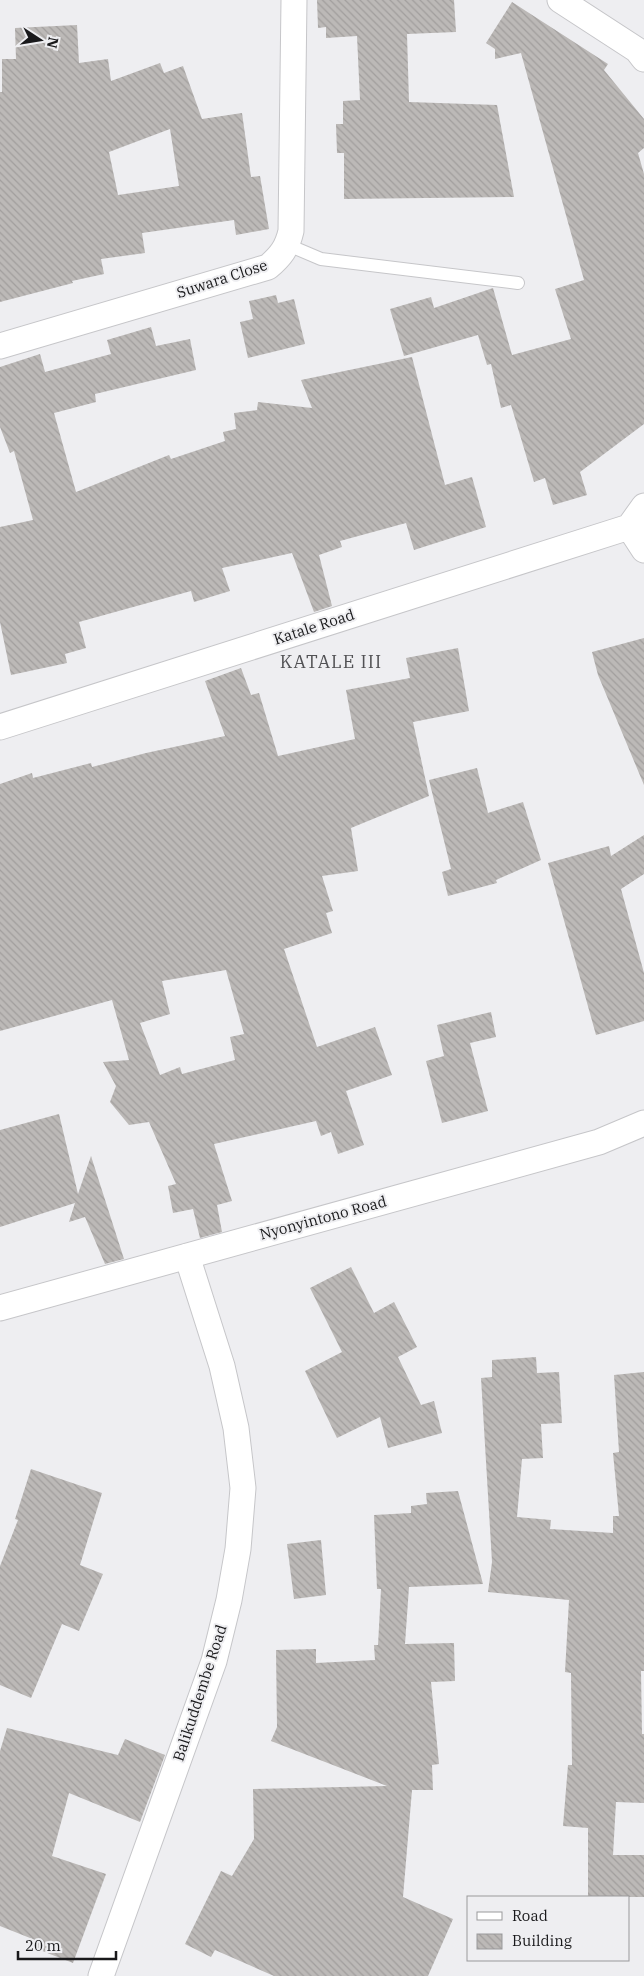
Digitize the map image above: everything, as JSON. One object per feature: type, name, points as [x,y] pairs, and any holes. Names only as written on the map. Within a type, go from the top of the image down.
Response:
[{"type":"street","points":[[288,245],[291,231],[294,0]]},
{"type":"street","points":[[560,0],[637,50],[644,59]]},
{"type":"street","name":"Suwara Close","points":[[0,346],[268,267],[280,257],[288,245]]},
{"type":"street","points":[[644,506],[629,527],[644,550]]},
{"type":"street","name":"Katale Road","points":[[0,727],[629,527]]},
{"type":"street","name":"Nyonyintono Road","points":[[0,1308],[599,1142],[644,1122]]},
{"type":"street","name":"Balikuddembe Road","points":[[101,1976],[214,1661],[229,1600],[238,1549],[243,1488],[236,1428],[222,1366],[187,1256]]},
{"type":"lane","points":[[288,245],[321,259],[518,283]]},
{"type":"building","points":[[317,0],[454,0],[456,32],[407,34],[409,102],[497,105],[514,197],[344,199],[344,153],[337,153],[336,124],[343,124],[343,101],[360,100],[357,36],[326,38],[326,27],[318,28]]},
{"type":"building","points":[[512,2],[608,64],[604,70],[644,119],[644,148],[638,153],[644,174],[644,424],[580,472],[587,495],[553,505],[545,478],[534,482],[511,405],[501,408],[491,364],[487,365],[478,335],[404,356],[390,309],[431,297],[434,308],[493,288],[512,355],[571,339],[555,289],[584,280],[521,53],[495,59],[495,49],[486,43]]},
{"type":"building","points":[[77,25],[79,63],[108,59],[111,81],[160,63],[164,73],[183,66],[202,119],[242,113],[251,177],[260,176],[269,229],[236,235],[234,220],[142,233],[145,253],[101,259],[104,274],[72,281],[73,283],[0,302],[0,92],[2,92],[2,59],[16,59],[15,28]],"holes":[[[170,129],[179,186],[118,195],[109,152]]]},
{"type":"building","points":[[276,295],[278,303],[294,299],[305,344],[248,358],[240,322],[253,319],[249,301]]},
{"type":"building","points":[[151,327],[156,346],[190,339],[196,370],[95,394],[96,402],[54,413],[76,492],[169,455],[171,459],[225,441],[223,432],[236,429],[234,413],[257,410],[258,402],[312,408],[301,380],[412,357],[445,485],[472,477],[486,527],[414,550],[406,523],[340,541],[342,547],[319,555],[332,606],[314,612],[292,553],[222,568],[230,591],[194,602],[191,591],[79,622],[86,648],[65,654],[67,663],[11,675],[0,622],[0,527],[33,520],[14,451],[10,453],[0,427],[0,367],[40,354],[45,372],[111,354],[107,340]]},
{"type":"building","points":[[644,638],[644,785],[598,675],[592,652]]},
{"type":"building","points":[[458,648],[469,711],[413,722],[429,796],[351,828],[358,871],[322,876],[333,911],[326,913],[332,933],[284,949],[317,1047],[375,1027],[392,1075],[346,1091],[364,1145],[338,1154],[331,1132],[321,1136],[316,1121],[214,1144],[232,1201],[217,1205],[222,1232],[200,1238],[193,1209],[173,1213],[168,1186],[176,1184],[149,1122],[129,1125],[110,1102],[116,1086],[103,1062],[129,1060],[112,1000],[0,1031],[0,784],[32,773],[33,778],[91,763],[92,767],[225,736],[205,681],[241,668],[251,695],[259,693],[278,756],[355,739],[346,690],[410,678],[406,658]],"holes":[[[226,970],[244,1034],[230,1037],[235,1060],[182,1074],[180,1067],[160,1075],[140,1023],[170,1014],[162,981]]]},
{"type":"building","points":[[477,768],[488,813],[523,802],[541,860],[496,880],[497,883],[448,896],[442,872],[451,869],[429,780]]},
{"type":"building","points":[[644,835],[644,874],[621,889],[644,973],[644,1021],[596,1035],[548,863],[609,846],[611,856]]},
{"type":"building","points":[[491,1012],[496,1037],[470,1043],[488,1111],[442,1123],[426,1061],[444,1056],[437,1025]]},
{"type":"building","points":[[59,1114],[78,1194],[91,1156],[124,1259],[105,1264],[85,1217],[69,1222],[75,1203],[0,1227],[0,1130]]},
{"type":"building","points":[[351,1267],[374,1313],[394,1302],[417,1347],[398,1357],[421,1405],[434,1401],[442,1433],[388,1448],[380,1417],[337,1438],[305,1371],[342,1352],[310,1288]]},
{"type":"building","points":[[536,1357],[537,1373],[559,1372],[562,1423],[541,1424],[543,1458],[522,1459],[517,1517],[551,1520],[550,1529],[613,1533],[613,1516],[619,1516],[613,1453],[619,1452],[614,1375],[644,1372],[644,1671],[641,1671],[642,1734],[644,1734],[644,1803],[616,1802],[613,1855],[644,1855],[644,1897],[588,1896],[588,1828],[563,1826],[568,1765],[572,1765],[571,1673],[565,1672],[569,1600],[488,1592],[492,1562],[481,1378],[492,1377],[492,1360]]},
{"type":"building","points":[[31,1469],[102,1493],[80,1565],[103,1574],[79,1631],[62,1624],[31,1698],[0,1685],[0,1566],[18,1520],[15,1519]]},
{"type":"building","points":[[458,1491],[483,1584],[409,1587],[405,1644],[454,1643],[455,1681],[431,1682],[439,1764],[432,1765],[433,1790],[412,1790],[403,1897],[453,1919],[428,1976],[274,1976],[215,1950],[211,1957],[185,1944],[221,1871],[232,1876],[254,1839],[253,1789],[387,1786],[271,1741],[277,1727],[276,1650],[316,1649],[316,1663],[375,1660],[374,1645],[378,1645],[381,1589],[377,1589],[374,1515],[411,1513],[411,1506],[427,1504],[426,1493]]},
{"type":"building","points":[[321,1540],[326,1595],[294,1599],[287,1544]]},
{"type":"building","points":[[7,1728],[118,1755],[125,1739],[165,1755],[140,1822],[69,1793],[52,1856],[106,1874],[73,1963],[32,1947],[35,1940],[0,1926],[0,1751]]},
{"type":"district","name":"KATALE III","points":[[331,662]]}]
